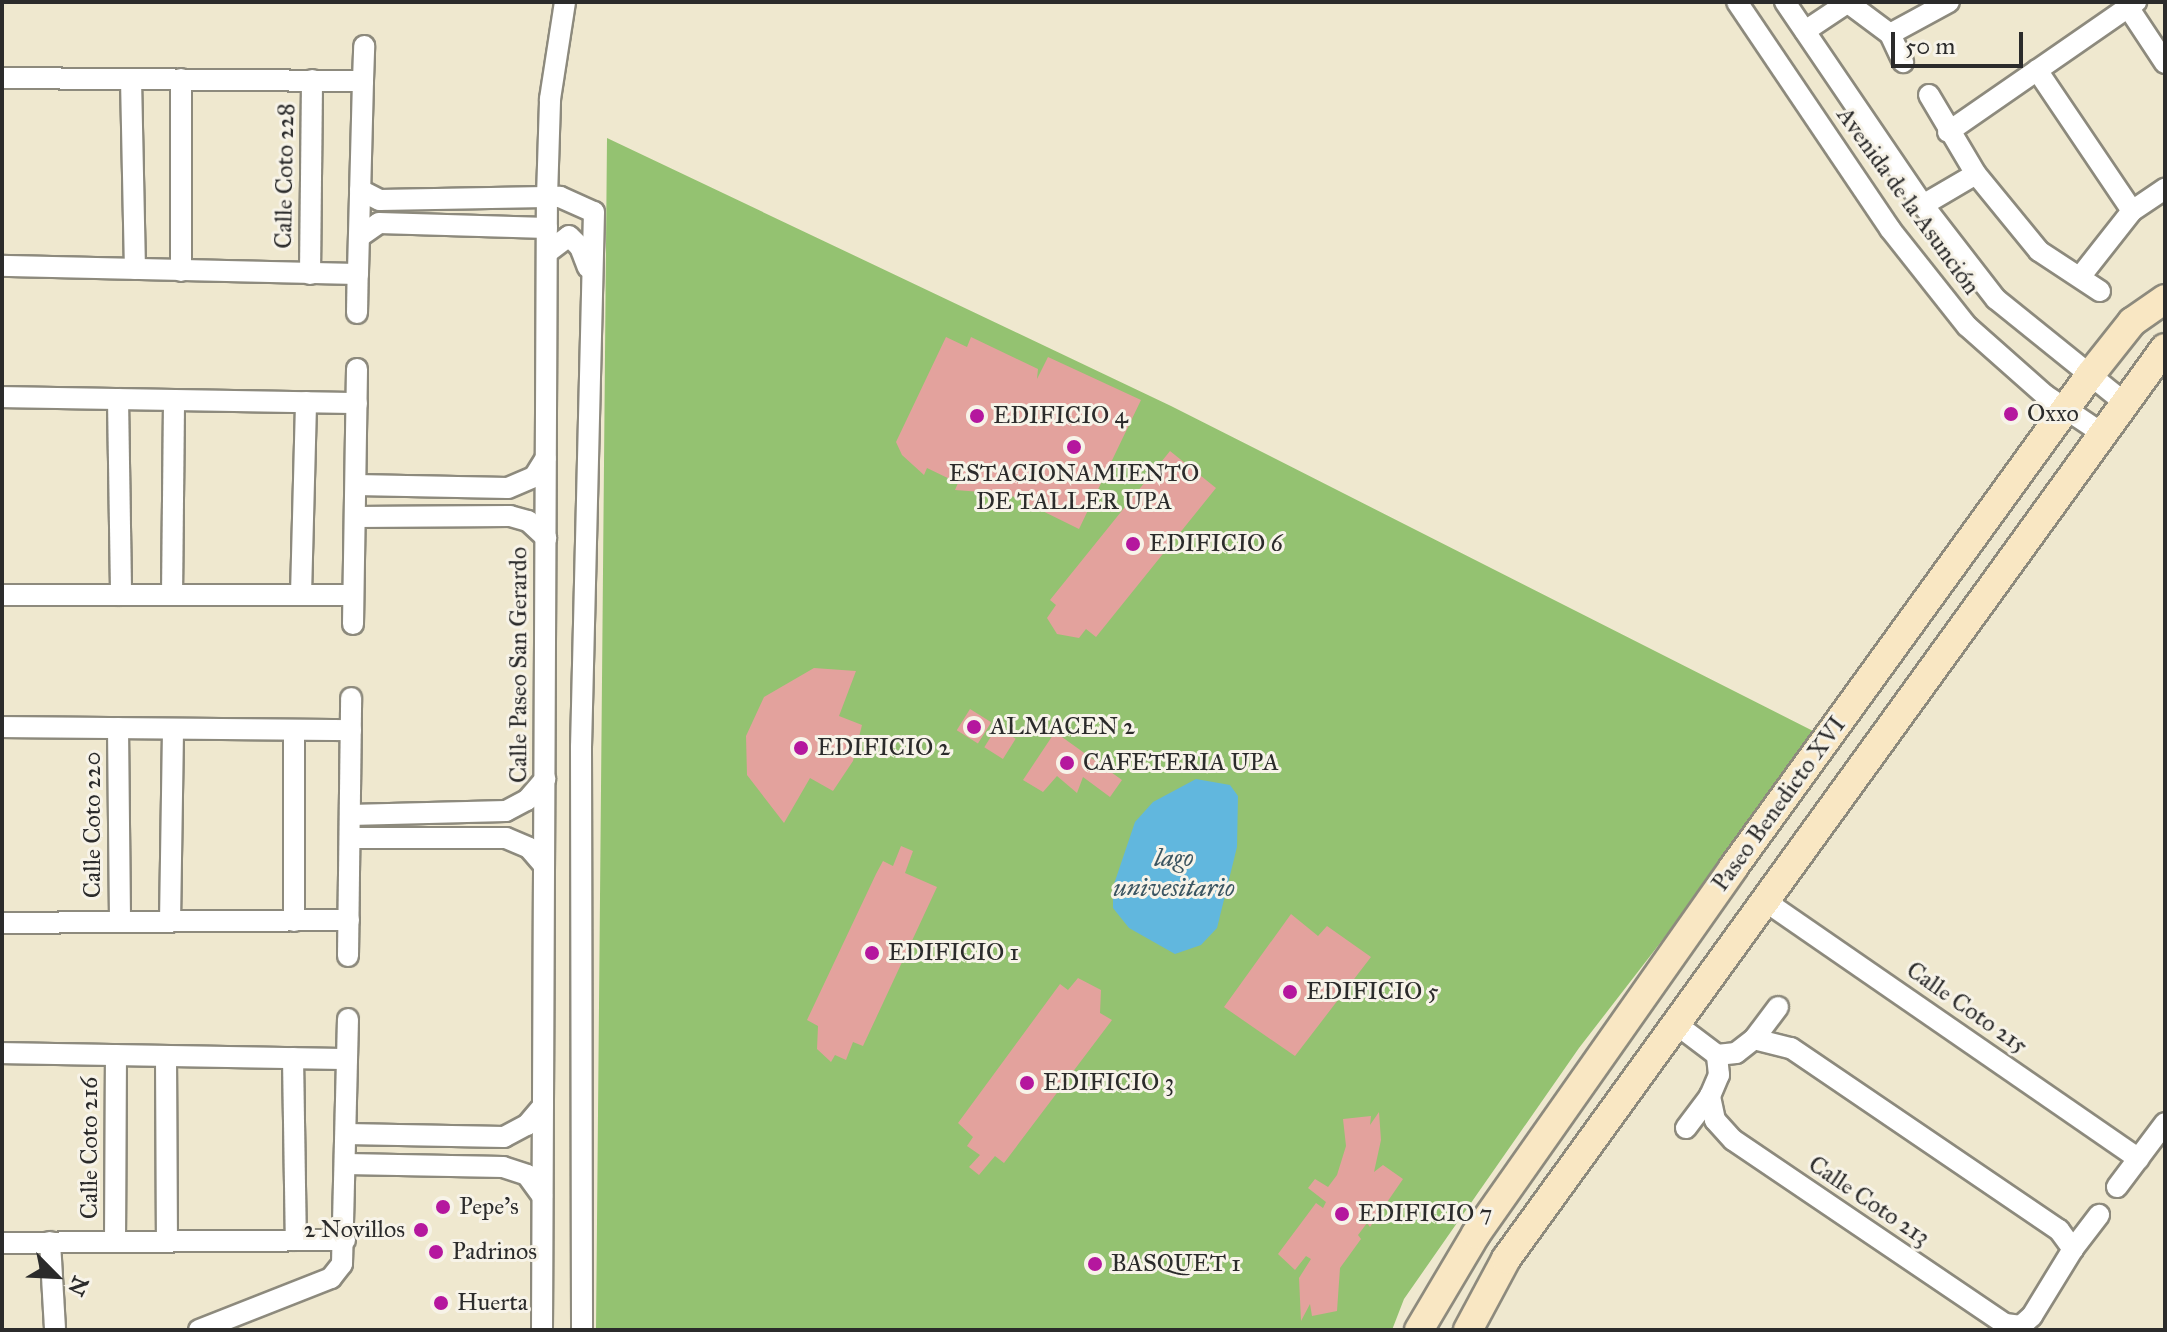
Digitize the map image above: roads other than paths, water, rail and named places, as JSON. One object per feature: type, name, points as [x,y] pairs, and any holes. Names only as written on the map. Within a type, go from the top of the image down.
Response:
[{"type":"street","name":"Calle Paseo San Gerardo","points":[[542,1330],[547,197],[550,99],[565,2]]},
{"type":"street","name":"Avenida de la Asunción","points":[[1737,2],[1890,229],[1967,326],[2067,410],[2103,434]]},
{"type":"street","name":"Avenida de la Asunción","points":[[1785,2],[1923,205],[1996,299],[2125,403]]},
{"type":"street","points":[[1890,34],[1949,2]]},
{"type":"street","points":[[1805,31],[1847,3],[1890,34],[1903,62]]},
{"type":"street","points":[[1948,132],[2132,5],[2165,63]]},
{"type":"street","points":[[357,313],[364,46]]},
{"type":"street","points":[[2037,70],[2132,211]]},
{"type":"street","name":"Calle Coto 228","points":[[2,78],[363,81]]},
{"type":"street","points":[[131,79],[135,269]]},
{"type":"street","points":[[181,79],[181,271]]},
{"type":"street","name":"Calle Coto 228","points":[[310,274],[312,80]]},
{"type":"street","points":[[1929,95],[1948,132],[1976,174],[2039,251],[2100,291]]},
{"type":"street","points":[[1923,205],[1976,174]]},
{"type":"street","points":[[2080,277],[2132,211],[2165,189]]},
{"type":"street","points":[[360,190],[380,200],[547,197],[572,200],[594,212],[581,747],[582,1330]]},
{"type":"street","points":[[359,237],[379,223],[547,228]]},
{"type":"street","points":[[548,252],[562,237],[575,240],[592,279]]},
{"type":"street","name":"Calle Coto 228","points":[[2,266],[358,274]]},
{"type":"street","name":"Paseo Benedicto XVI","points":[[1419,1330],[1476,1234],[1733,868],[2090,375],[2132,322],[2165,299]]},
{"type":"street","name":"Paseo Benedicto XVI","points":[[1468,1330],[1506,1259],[2165,348]]},
{"type":"street","points":[[353,624],[357,369]]},
{"type":"street","points":[[2,397],[357,403]]},
{"type":"street","points":[[118,399],[121,595]]},
{"type":"street","points":[[172,595],[174,400]]},
{"type":"street","points":[[301,595],[306,402]]},
{"type":"street","points":[[356,485],[508,488],[534,477],[546,458]]},
{"type":"street","points":[[355,517],[510,516],[528,521],[546,538]]},
{"type":"street","points":[[2,595],[353,595]]},
{"type":"street","points":[[348,956],[351,698]]},
{"type":"street","name":"Calle Coto 220","points":[[2,727],[351,730]]},
{"type":"street","name":"Calle Coto 220","points":[[118,728],[120,922]]},
{"type":"street","points":[[170,922],[173,729]]},
{"type":"street","points":[[294,730],[294,921]]},
{"type":"street","points":[[350,815],[506,811],[527,800],[545,779]]},
{"type":"street","points":[[350,838],[506,838],[529,848],[544,865]]},
{"type":"street","name":"Calle Coto 215","points":[[1765,901],[2139,1159]]},
{"type":"street","name":"Calle Coto 220","points":[[2,923],[349,920]]},
{"type":"street","points":[[1676,1024],[1717,1055],[1736,1053],[1754,1039],[1778,1007]]},
{"type":"street","points":[[199,1330],[331,1278],[342,1264],[345,1240],[348,1019]]},
{"type":"street","points":[[1754,1039],[1791,1048],[2059,1230],[2073,1249]]},
{"type":"street","name":"Calle Coto 216","points":[[2,1053],[347,1059]]},
{"type":"street","name":"Calle Coto 216","points":[[115,1242],[116,1055]]},
{"type":"street","points":[[1686,1128],[1710,1096],[1719,1075],[1717,1055]]},
{"type":"street","points":[[166,1056],[167,1242]]},
{"type":"street","points":[[293,1058],[296,1240]]},
{"type":"street","name":"Calle Coto 213","points":[[1710,1096],[1715,1120],[1733,1140],[2005,1324],[2020,1328],[2099,1215]]},
{"type":"street","points":[[346,1134],[504,1137],[527,1125],[543,1106]]},
{"type":"street","points":[[2117,1187],[2165,1123]]},
{"type":"street","points":[[346,1164],[503,1167],[527,1175],[542,1196]]},
{"type":"street","name":"Calle Coto 216","points":[[2,1243],[345,1240]]},
{"type":"street","name":"Calle Coto 216","points":[[50,1242],[55,1330]]},
{"type":"water","name":"lago univesitario","points":[[1196,779],[1230,785],[1238,796],[1237,847],[1217,928],[1201,945],[1175,954],[1129,928],[1113,908],[1113,887],[1135,822],[1153,802]]},
{"type":"place","name":"Oxxo","points":[[2011,414]]},
{"type":"place","name":"EDIFICIO 4","points":[[977,416]]},
{"type":"place","name":"ESTACIONAMIENTO DE TALLER UPA","points":[[1074,447]]},
{"type":"place","name":"EDIFICIO 6","points":[[1133,544]]},
{"type":"place","name":"ALMACEN 2","points":[[974,727]]},
{"type":"place","name":"EDIFICIO 2","points":[[801,748]]},
{"type":"place","name":"CAFETERIA UPA","points":[[1067,763]]},
{"type":"place","name":"EDIFICIO 1","points":[[872,953]]},
{"type":"place","name":"EDIFICIO 5","points":[[1290,992]]},
{"type":"place","name":"EDIFICIO 3","points":[[1027,1083]]},
{"type":"place","name":"Pepe's","points":[[443,1207]]},
{"type":"place","name":"EDIFICIO 7","points":[[1342,1214]]},
{"type":"place","name":"2 Novillos","points":[[421,1230]]},
{"type":"place","name":"Padrinos","points":[[436,1252]]},
{"type":"place","name":"BASQUET 1","points":[[1095,1264]]},
{"type":"place","name":"Huerta","points":[[441,1303]]}]
